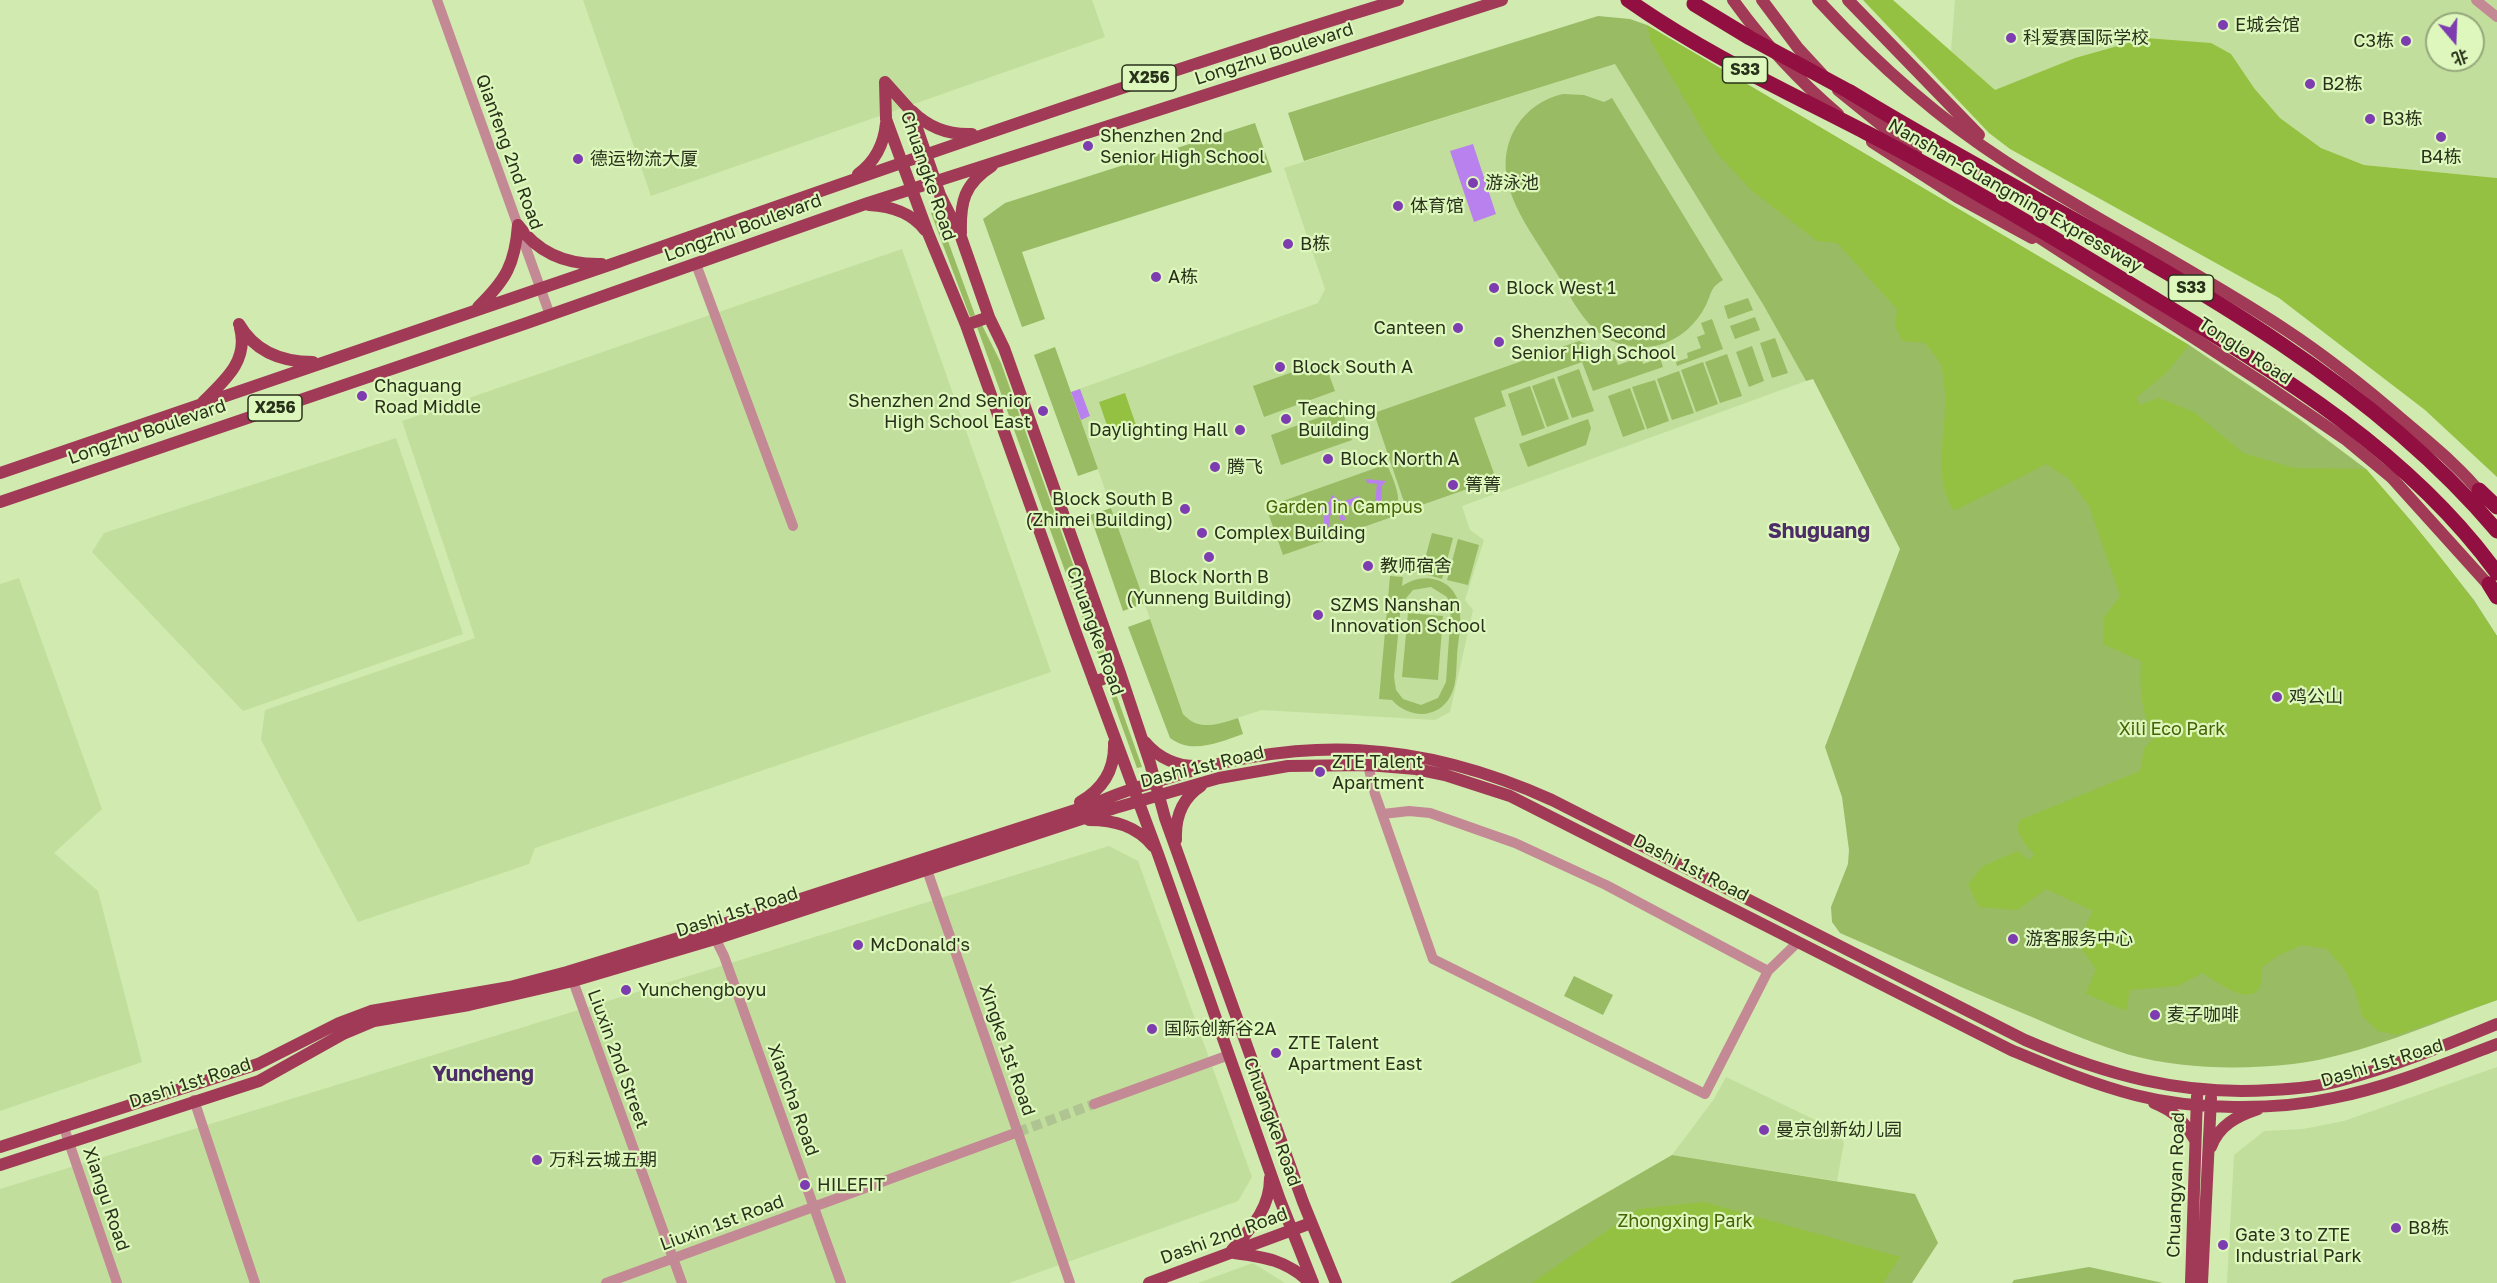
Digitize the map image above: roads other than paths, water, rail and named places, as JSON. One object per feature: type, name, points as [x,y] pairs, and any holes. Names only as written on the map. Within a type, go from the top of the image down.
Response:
[{"type":"highway","name":"Nanshan-Guangming Expressway","points":[[1628,0],[1673,30],[1780,90],[1868,133],[2071,248],[2268,368],[2360,432],[2406,472],[2451,516],[2495,587]]},
{"type":"highway","name":"Nanshan-Guangming Expressway","points":[[1692,2],[1750,38],[1850,92],[2193,289],[2281,344],[2382,418],[2471,500],[2497,531]]},
{"type":"highway","points":[[2478,490],[2497,507]]},
{"type":"main road","name":"Longzhu Boulevard","points":[[0,473],[612,264],[982,133],[1194,63],[1398,0]]},
{"type":"main road","name":"Longzhu Boulevard","points":[[0,502],[550,315],[859,206],[1502,0]]},
{"type":"main road","points":[[1733,0],[1754,30],[1780,60],[1817,96],[1872,142],[1957,197],[2069,259]]},
{"type":"main road","points":[[1818,0],[1882,67],[1918,98],[2005,162],[2288,332],[2378,399],[2434,446],[2478,490],[2497,513]]},
{"type":"main road","points":[[1848,0],[2005,162]]},
{"type":"main road","name":"Tongle Road","points":[[1766,5],[1810,62],[1868,116],[1910,149],[2069,259],[2260,381],[2345,439],[2392,478],[2495,587]]},
{"type":"main road","name":"Chuangke Road","points":[[1311,1283],[966,325],[928,233],[886,118],[885,82],[911,111],[936,181],[961,237],[989,317],[1004,348],[1120,672],[1177,851],[1311,1222],[1336,1283]]},
{"type":"main road","points":[[911,111],[926,123],[946,131],[958,134],[982,133]]},
{"type":"main road","points":[[848,181],[861,172],[876,155],[883,140],[886,118]]},
{"type":"main road","points":[[961,237],[960,208],[967,192],[980,175],[1005,160]]},
{"type":"main road","points":[[859,206],[880,206],[903,213],[918,222],[928,233]]},
{"type":"main road","points":[[518,225],[533,243],[558,257],[589,264],[612,264]]},
{"type":"main road","points":[[473,311],[496,289],[510,269],[517,243],[518,225]]},
{"type":"main road","points":[[966,325],[989,317]]},
{"type":"main road","points":[[200,404],[225,381],[240,357],[242,336],[239,324],[254,345],[266,353],[298,362],[323,362]]},
{"type":"main road","points":[[1095,682],[1120,672]]},
{"type":"main road","points":[[1097,803],[1080,802],[1096,791],[1108,776],[1114,756],[1113,733]]},
{"type":"main road","points":[[1142,736],[1152,749],[1172,761],[1189,766],[1209,765]]},
{"type":"main road","name":"Dashi 1st Road","points":[[0,1165],[194,1100],[259,1081],[343,1034],[374,1021],[469,1005],[573,981],[964,846],[1097,803],[1118,792],[1209,765],[1287,751],[1368,750],[1429,758],[1509,781],[1552,800],[2025,1041],[2077,1063],[2120,1076],[2158,1084],[2211,1090],[2257,1091],[2297,1088],[2339,1082],[2497,1024]]},
{"type":"main road","name":"Dashi 1st Road","points":[[0,1147],[258,1064],[339,1023],[371,1011],[510,987],[713,934],[927,870],[1139,801],[1219,778],[1288,766],[1368,765],[1416,769],[1445,775],[1510,796],[2011,1050],[2071,1075],[2136,1095],[2211,1105],[2313,1102],[2353,1094],[2497,1044]]},
{"type":"main road","points":[[1177,851],[1176,823],[1181,807],[1198,789],[1219,778]]},
{"type":"main road","points":[[1076,821],[1105,820],[1125,825],[1144,837],[1158,854]]},
{"type":"main road","name":"Chuangyan Road","points":[[2190,1283],[2198,1089]]},
{"type":"main road","name":"Chuangyan Road","points":[[2202,1283],[2211,1090]]},
{"type":"main road","points":[[2136,1095],[2176,1114],[2196,1140]]},
{"type":"main road","points":[[2207,1157],[2213,1141],[2223,1127],[2241,1115],[2267,1105]]},
{"type":"main road","points":[[1270,1171],[1269,1194],[1264,1210],[1230,1253],[1280,1261],[1292,1267],[1311,1283]]},
{"type":"main road","name":"Dashi 2nd Road","points":[[1149,1283],[1311,1222]]},
{"type":"street","name":"Qianfeng 2nd Road","points":[[437,0],[550,315]]},
{"type":"street","points":[[2476,0],[2497,17]]},
{"type":"street","points":[[696,264],[793,525]]},
{"type":"street","points":[[1368,765],[1433,959],[1705,1094],[1768,970],[1797,943]]},
{"type":"street","points":[[1383,814],[1409,811],[1430,813],[1515,843],[1606,885],[1768,970]]},
{"type":"street","points":[[927,870],[964,846]]},
{"type":"street","name":"Xingke 1st Road","points":[[927,870],[1070,1283]]},
{"type":"street","name":"Xiancha Road","points":[[713,934],[724,956],[841,1283]]},
{"type":"street","name":"Liuxin 2nd Street","points":[[573,981],[682,1283]]},
{"type":"street","points":[[1094,1104],[1229,1055]]},
{"type":"street","points":[[194,1100],[255,1283]]},
{"type":"street","name":"Xiangu Road","points":[[63,1125],[117,1283]]},
{"type":"street","name":"Liuxin 1st Road","points":[[606,1283],[1018,1132]]},
{"type":"tunnel","points":[[1018,1132],[1094,1104]]},
{"type":"place","name":"E城会馆","points":[[2223,25]]},
{"type":"place","name":"科爱赛国际学校","points":[[2011,38]]},
{"type":"place","name":"C3栋","points":[[2406,41]]},
{"type":"place","name":"B2栋","points":[[2310,84]]},
{"type":"place","name":"B3栋","points":[[2370,119]]},
{"type":"place","name":"B4栋","points":[[2441,137]]},
{"type":"place","name":"Shenzhen 2nd Senior High School","points":[[1088,146]]},
{"type":"place","name":"德运物流大厦","points":[[578,159]]},
{"type":"place","name":"游泳池","points":[[1473,183]]},
{"type":"place","name":"体育馆","points":[[1398,206]]},
{"type":"place","name":"B栋","points":[[1288,244]]},
{"type":"place","name":"A栋","points":[[1156,277]]},
{"type":"place","name":"Block West 1","points":[[1494,288]]},
{"type":"place","name":"Canteen","points":[[1458,328]]},
{"type":"place","name":"Shenzhen Second Senior High School","points":[[1499,342]]},
{"type":"place","name":"Block South A","points":[[1280,367]]},
{"type":"place","name":"Chaguang Road Middle","points":[[362,396]]},
{"type":"place","name":"Shenzhen 2nd Senior High School East","points":[[1043,411]]},
{"type":"place","name":"Teaching Building","points":[[1286,419]]},
{"type":"place","name":"Daylighting Hall","points":[[1240,430]]},
{"type":"place","name":"Block North A","points":[[1328,459]]},
{"type":"place","name":"腾飞","points":[[1215,467]]},
{"type":"place","name":"箐箐","points":[[1453,485]]},
{"type":"place","name":"Block South B (Zhimei Building)","points":[[1185,509]]},
{"type":"place","name":"Complex Building","points":[[1202,533]]},
{"type":"place","name":"Block North B (Yunneng Building)","points":[[1209,557]]},
{"type":"place","name":"教师宿舍","points":[[1368,566]]},
{"type":"place","name":"SZMS Nanshan Innovation School","points":[[1318,615]]},
{"type":"place","name":"鸡公山","points":[[2277,697]]},
{"type":"place","name":"ZTE Talent Apartment","points":[[1320,772]]},
{"type":"place","name":"游客服务中心","points":[[2013,939]]},
{"type":"place","name":"McDonald's","points":[[858,945]]},
{"type":"place","name":"Yunchengboyu","points":[[626,990]]},
{"type":"place","name":"麦子咖啡","points":[[2155,1015]]},
{"type":"place","name":"国际创新谷2A","points":[[1152,1029]]},
{"type":"place","name":"ZTE Talent Apartment East","points":[[1276,1053]]},
{"type":"place","name":"曼京创新幼儿园","points":[[1764,1130]]},
{"type":"place","name":"万科云城五期","points":[[537,1160]]},
{"type":"place","name":"HILEFIT","points":[[805,1185]]},
{"type":"place","name":"B8栋","points":[[2396,1228]]},
{"type":"place","name":"Gate 3 to ZTE Industrial Park","points":[[2223,1245]]},
{"type":"district","name":"Shuguang","points":[[1819,531]]},
{"type":"district","name":"Yuncheng","points":[[483,1074]]},
{"type":"park label","name":"Garden in Campus","points":[[1344,507]]},
{"type":"park label","name":"Xili Eco Park","points":[[2172,729]]},
{"type":"park label","name":"Zhongxing Park","points":[[1685,1221]]}]
